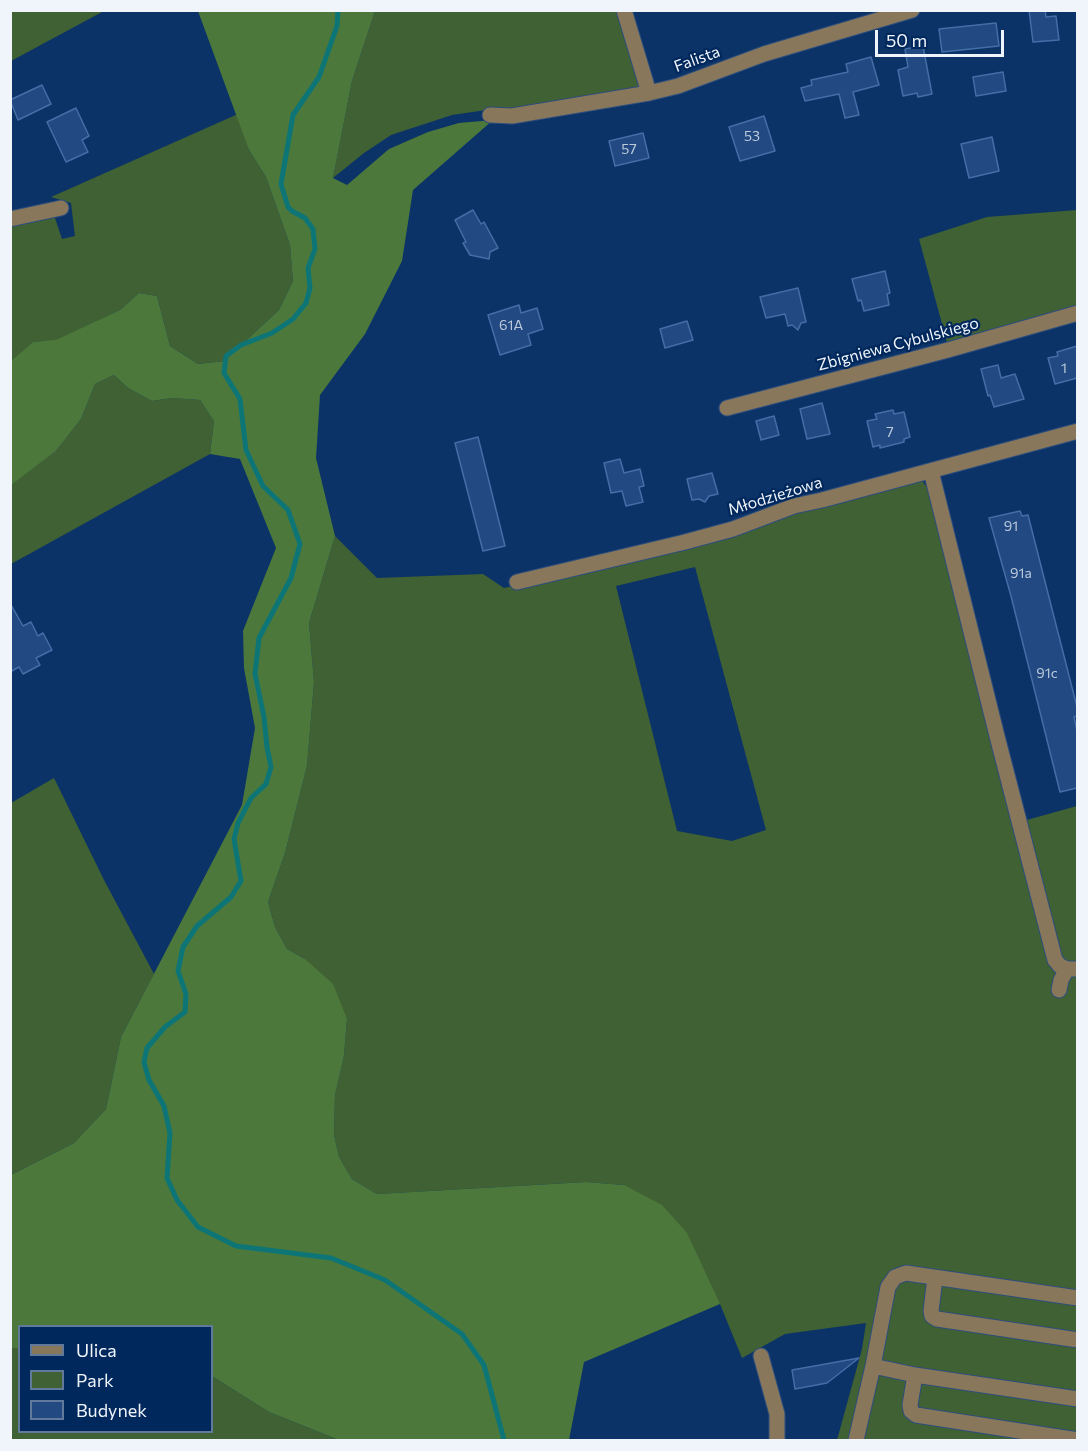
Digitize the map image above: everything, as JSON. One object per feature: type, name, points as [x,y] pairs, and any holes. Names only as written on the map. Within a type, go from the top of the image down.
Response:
[{"type":"street","points":[[624,10],[649,93]]},
{"type":"street","name":"Falista","points":[[490,115],[512,116],[678,86],[764,54],[912,10]]},
{"type":"street","points":[[10,219],[61,208]]},
{"type":"street","name":"Zbigniewa Cybulskiego","points":[[727,408],[948,350],[1077,313]]},
{"type":"street","name":"Młodzieżowa","points":[[517,582],[685,542],[733,529],[794,506],[1077,431]]},
{"type":"street","points":[[931,471],[996,736],[1055,960],[1060,966],[1072,969]]},
{"type":"street","points":[[1059,990],[1061,980],[1072,969]]},
{"type":"street","points":[[856,1440],[888,1287],[895,1277],[906,1273],[1077,1298]]},
{"type":"street","points":[[935,1278],[931,1311],[938,1319],[1077,1340]]},
{"type":"street","points":[[761,1356],[777,1414],[777,1440]]},
{"type":"street","points":[[873,1366],[915,1375],[1077,1398]]},
{"type":"street","points":[[915,1375],[910,1405],[911,1411],[916,1415],[1077,1440]]},
{"type":"green space","points":[[11,10],[104,10],[104,11],[11,61]]},
{"type":"green space","points":[[198,11],[375,11],[352,81],[333,178],[347,185],[389,149],[428,132],[459,123],[493,120],[413,190],[402,261],[365,334],[320,395],[316,458],[335,536],[309,623],[314,682],[307,766],[285,853],[268,902],[275,927],[287,949],[305,959],[333,984],[347,1019],[344,1056],[335,1095],[334,1135],[339,1157],[352,1179],[377,1194],[586,1182],[624,1185],[662,1205],[687,1233],[720,1304],[584,1362],[569,1440],[339,1440],[269,1412],[213,1377],[213,1325],[18,1325],[18,1348],[11,1348],[11,1175],[74,1143],[106,1109],[121,1037],[242,805],[255,728],[244,668],[243,631],[276,548],[240,459],[210,454],[214,421],[200,400],[171,398],[152,401],[128,388],[114,375],[95,384],[81,419],[56,451],[11,485],[10,362],[33,342],[56,340],[120,310],[139,293],[157,296],[170,346],[198,364],[224,361],[279,310],[293,281],[290,245],[266,177],[249,150]]},
{"type":"green space","points":[[375,11],[616,11],[639,86],[635,90],[507,111],[486,110],[452,115],[391,135],[333,178],[352,81]]},
{"type":"green space","points":[[238,114],[249,150],[266,177],[290,245],[293,281],[279,310],[224,361],[198,364],[170,346],[157,296],[139,293],[120,310],[56,341],[33,342],[11,362],[11,223],[54,215],[62,239],[75,236],[71,203],[51,197]]},
{"type":"green space","points":[[1077,210],[1077,308],[948,346],[919,239],[987,217]]},
{"type":"green space","points":[[114,375],[128,388],[152,401],[171,398],[200,400],[214,421],[210,454],[11,564],[10,485],[56,451],[81,419],[95,384]]},
{"type":"green space","points":[[921,478],[925,485],[929,484],[1016,823],[1077,806],[1077,1440],[837,1440],[862,1349],[866,1323],[785,1334],[742,1358],[720,1304],[624,1185],[586,1182],[377,1194],[352,1179],[339,1157],[334,1135],[335,1095],[344,1056],[347,1019],[305,959],[287,949],[275,927],[268,902],[285,853],[307,766],[314,682],[309,623],[335,536],[377,578],[483,574],[504,588],[687,547]],"holes":[[[695,567],[766,830],[732,841],[677,831],[616,586]]]},
{"type":"green space","points":[[54,778],[104,880],[154,974],[121,1037],[106,1109],[74,1143],[11,1175],[11,803]]},
{"type":"green space","points":[[10,1348],[18,1348],[18,1433],[213,1433],[213,1377],[269,1412],[339,1440],[11,1440]]},
{"type":"building","points":[[1029,10],[1045,10],[1046,17],[1056,16],[1059,40],[1033,42]]},
{"type":"building","points":[[996,23],[999,46],[942,52],[939,29]]},
{"type":"building","points":[[923,46],[932,94],[918,97],[917,93],[903,96],[898,70],[908,67],[905,49]]},
{"type":"building","points":[[871,57],[879,85],[853,92],[859,115],[845,118],[839,94],[805,101],[801,88],[812,85],[811,80],[848,72],[846,64]]},
{"type":"building","points":[[1003,72],[1006,91],[976,96],[973,77]]},
{"type":"building","points":[[42,85],[51,104],[18,120],[10,100]]},
{"type":"building","points":[[76,108],[89,136],[82,140],[88,152],[66,162],[47,122]]},
{"type":"building","points":[[764,116],[775,151],[740,161],[729,127]]},
{"type":"building","points":[[643,133],[649,158],[615,166],[609,141]]},
{"type":"building","points":[[992,137],[999,171],[969,178],[961,144]]},
{"type":"building","points":[[473,210],[481,224],[484,222],[498,248],[490,252],[489,259],[470,255],[455,220]]},
{"type":"building","points":[[885,271],[890,293],[887,294],[889,305],[864,311],[861,300],[858,301],[852,279]]},
{"type":"building","points":[[798,288],[806,322],[801,323],[798,330],[792,325],[788,326],[785,314],[766,318],[760,297]]},
{"type":"building","points":[[519,305],[521,313],[537,308],[543,329],[528,334],[531,345],[500,355],[488,315]]},
{"type":"building","points":[[687,321],[693,340],[665,348],[660,329]]},
{"type":"building","points":[[1077,346],[1077,378],[1055,384],[1048,358],[1058,356],[1057,352]]},
{"type":"building","points":[[998,365],[1001,378],[1015,374],[1024,399],[994,407],[990,395],[988,396],[981,369]]},
{"type":"building","points":[[822,403],[830,434],[807,439],[800,409]]},
{"type":"building","points":[[893,410],[894,414],[904,412],[910,437],[904,439],[904,442],[880,448],[880,445],[873,447],[867,421],[877,419],[875,414]]},
{"type":"building","points":[[774,416],[779,435],[761,440],[756,421]]},
{"type":"building","points":[[478,437],[505,546],[483,551],[455,443]]},
{"type":"building","points":[[620,459],[624,473],[640,469],[644,486],[639,487],[643,502],[626,506],[622,491],[611,493],[604,463]]},
{"type":"building","points":[[712,473],[718,494],[709,496],[705,502],[699,499],[692,500],[687,479]]},
{"type":"building","points":[[1020,511],[1022,516],[1028,515],[1077,707],[1077,716],[1074,717],[1077,731],[1077,788],[1060,792],[989,518]]},
{"type":"building","points":[[10,603],[23,626],[31,622],[38,636],[43,633],[52,650],[36,658],[40,665],[23,674],[19,667],[10,672]]},
{"type":"building","points":[[859,1358],[827,1383],[795,1389],[792,1370]]},
{"type":"waterway","points":[[338,10],[337,26],[319,77],[293,115],[281,184],[288,207],[305,218],[313,229],[315,249],[308,268],[310,288],[306,303],[293,319],[272,333],[241,345],[226,356],[224,373],[240,399],[246,450],[263,486],[288,510],[300,544],[291,578],[259,638],[255,674],[271,767],[266,784],[251,798],[238,823],[234,839],[241,881],[231,897],[197,926],[183,947],[178,971],[186,994],[185,1012],[165,1027],[147,1048],[144,1062],[149,1080],[164,1106],[170,1133],[167,1178],[177,1200],[198,1227],[236,1246],[331,1258],[385,1280],[462,1334],[484,1365],[504,1440]]}]
